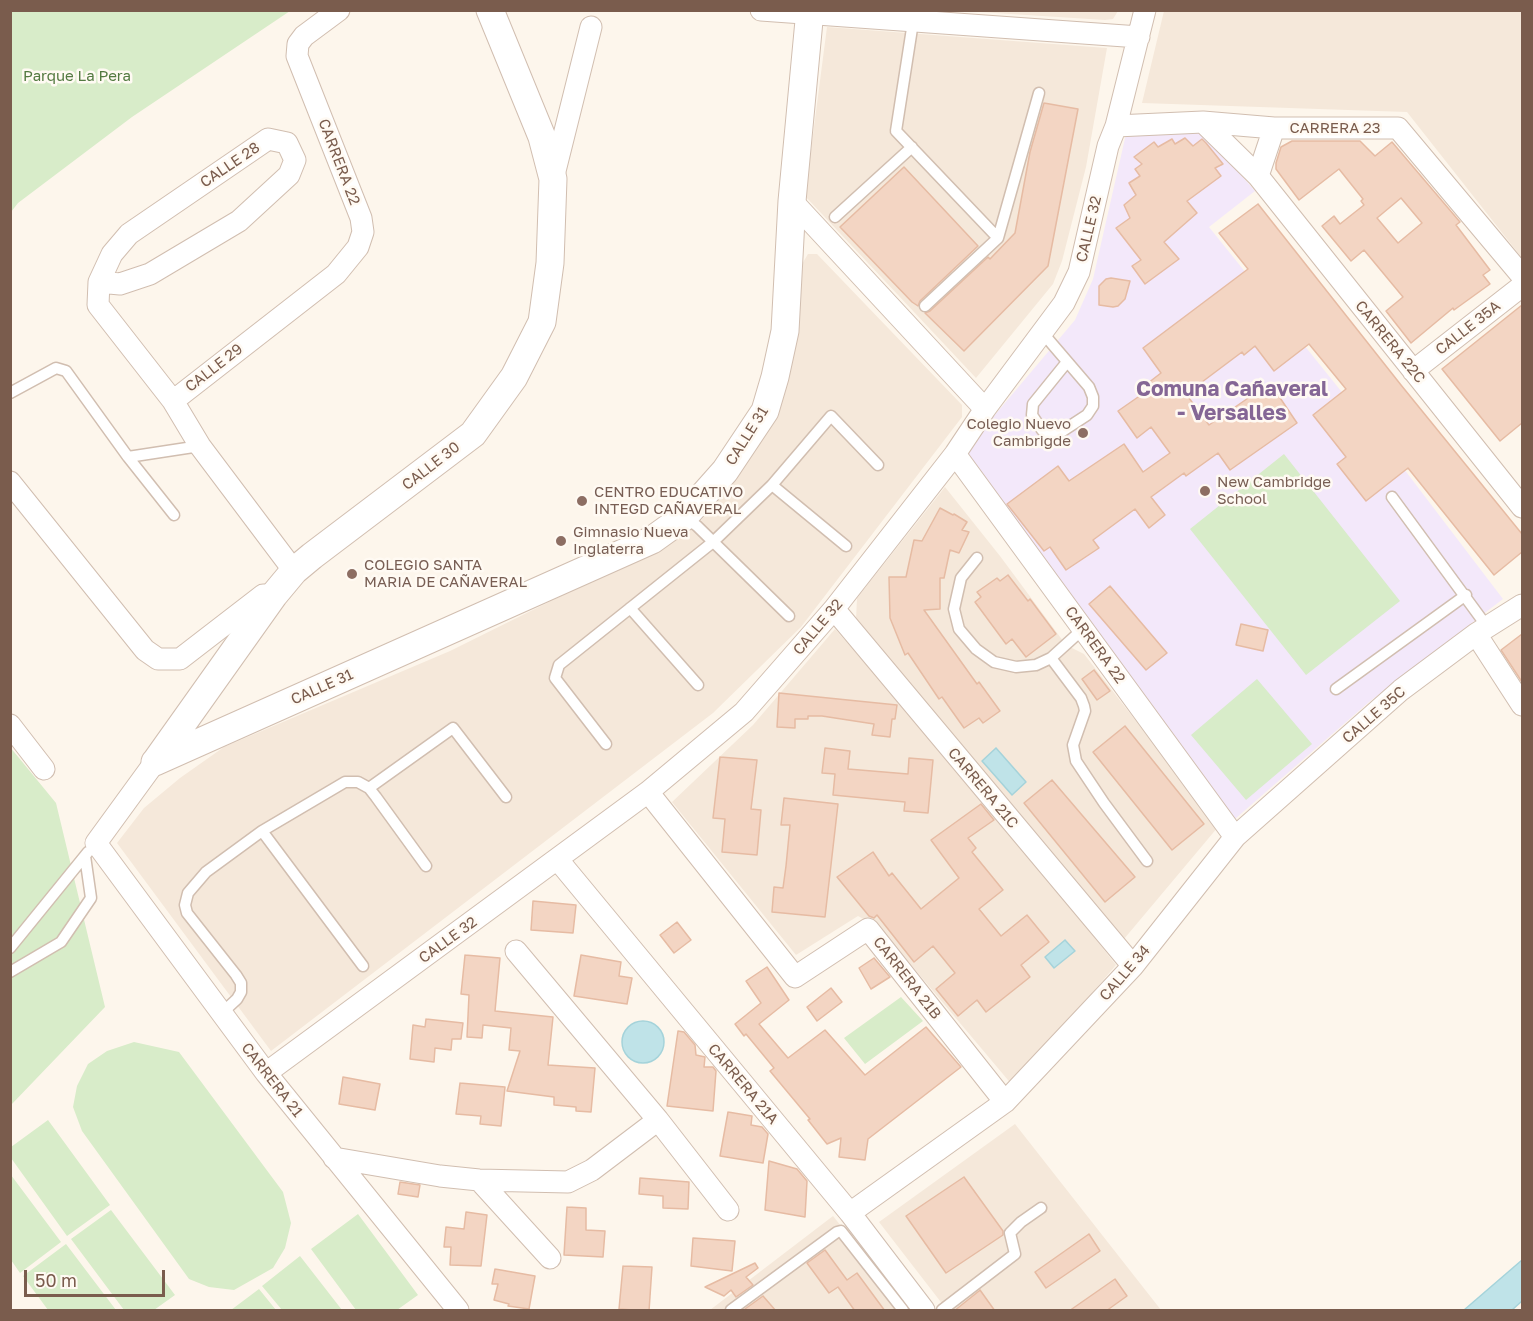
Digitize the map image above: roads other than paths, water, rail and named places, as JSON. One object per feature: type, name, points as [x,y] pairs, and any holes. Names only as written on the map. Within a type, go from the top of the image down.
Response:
[{"type":"street","name":"CARRERA 22","points":[[336,274],[358,247],[363,232],[361,218],[297,56],[298,44],[304,36],[339,10]]},
{"type":"street","name":"CALLE 30","points":[[90,850],[274,595],[294,571],[473,434],[514,377],[542,322],[550,263],[553,179],[542,137],[490,10]]},
{"type":"street","points":[[761,10],[1139,37]]},
{"type":"street","name":"CALLE 32","points":[[266,1073],[648,792],[744,712],[834,609],[955,454],[985,409],[1064,303],[1079,272],[1108,146],[1116,126],[1145,10]]},
{"type":"street","name":"CALLE 31","points":[[155,762],[652,540],[684,517],[724,471],[765,411],[785,331],[792,201],[809,13]]},
{"type":"street","points":[[553,179],[591,27]]},
{"type":"street","name":"CARRERA 23","points":[[1116,126],[1203,122],[1274,128],[1398,128],[1522,276]]},
{"type":"street","name":"CARRERA 22C","points":[[1203,122],[1258,177],[1522,507]]},
{"type":"street","points":[[1258,177],[1274,128]]},
{"type":"street","name":"CALLE 28","points":[[268,139],[287,143],[294,160],[289,175],[239,221],[150,274],[120,284],[99,282],[112,254],[129,234],[268,139]]},
{"type":"street","points":[[792,201],[985,409]]},
{"type":"street","name":"CALLE 29","points":[[294,571],[200,446],[173,401],[336,274]]},
{"type":"street","points":[[99,282],[98,305],[173,401]]},
{"type":"street","name":"CALLE 35A","points":[[1413,371],[1522,286]]},
{"type":"street","name":"CARRERA 22","points":[[955,454],[1235,837]]},
{"type":"street","points":[[10,482],[145,650],[158,659],[180,659],[263,595],[274,595]]},
{"type":"street","name":"CALLE 35C","points":[[1235,837],[1401,690],[1522,605]]},
{"type":"street","name":"CARRERA 21C","points":[[834,609],[1133,966]]},
{"type":"street","points":[[1482,631],[1522,705]]},
{"type":"street","points":[[10,725],[44,769]]},
{"type":"street","name":"CARRERA 21B","points":[[648,792],[795,977],[868,929],[1005,1102]]},
{"type":"street","name":"CALLE 34","points":[[1005,1102],[1133,966],[1235,837]]},
{"type":"street","name":"CARRERA 21","points":[[90,850],[458,1311]]},
{"type":"street","name":"CARRERA 21A","points":[[558,860],[850,1213],[924,1311]]},
{"type":"street","points":[[516,951],[658,1120],[728,1210]]},
{"type":"street","points":[[850,1213],[1005,1102]]},
{"type":"street","points":[[334,1158],[440,1176],[479,1180],[568,1182],[592,1170],[658,1120]]},
{"type":"street","points":[[479,1180],[550,1258]]},
{"type":"lane","points":[[913,22],[896,131],[998,238]]},
{"type":"lane","points":[[925,306],[998,238],[1039,93]]},
{"type":"lane","points":[[835,218],[912,147]]},
{"type":"lane","points":[[1042,332],[1068,362],[1089,387],[1093,397],[1093,406],[1088,415],[1058,434],[1051,435],[1042,430],[1032,415],[1033,404],[1068,362]]},
{"type":"lane","points":[[10,393],[56,368],[66,370],[128,457],[174,515]]},
{"type":"lane","points":[[606,744],[555,678],[559,665],[713,542],[772,485],[831,416],[878,465]]},
{"type":"lane","points":[[128,457],[200,446]]},
{"type":"lane","points":[[772,485],[846,546]]},
{"type":"lane","points":[[1392,496],[1466,595],[1482,631]]},
{"type":"lane","points":[[684,517],[697,526],[789,616]]},
{"type":"lane","points":[[977,558],[961,578],[954,609],[959,629],[976,649],[994,662],[1016,667],[1036,665],[1052,658],[1083,629]]},
{"type":"lane","points":[[1336,689],[1466,595]]},
{"type":"lane","points":[[630,608],[698,686]]},
{"type":"lane","points":[[1052,658],[1081,698],[1084,706],[1085,711],[1074,745],[1076,760],[1148,861]]},
{"type":"lane","points":[[369,788],[453,728],[506,797]]},
{"type":"lane","points":[[222,1013],[237,999],[241,992],[241,983],[187,913],[185,905],[188,892],[206,872],[262,831],[345,782],[358,782],[369,788],[426,866]]},
{"type":"lane","points":[[262,831],[363,966]]},
{"type":"lane","points":[[10,948],[90,850]]},
{"type":"lane","points":[[10,972],[61,942],[92,898],[90,850]]},
{"type":"lane","points":[[942,1311],[1015,1254],[1010,1233],[1041,1208]]},
{"type":"lane","points":[[731,1311],[841,1231],[903,1311]]},
{"type":"water","points":[[996,748],[1026,782],[1012,795],[982,761]]},
{"type":"water","points":[[1065,940],[1075,951],[1054,968],[1045,957]]},
{"type":"water","points":[[643,1021],[658,1027],[664,1042],[658,1057],[643,1063],[628,1057],[622,1042],[628,1027]]},
{"type":"water","points":[[1522,1260],[1522,1301],[1512,1310],[1464,1310]]},
{"type":"place","name":"Colegio Nuevo Cambrigde","points":[[1083,433]]},
{"type":"place","name":"New Cambridge School","points":[[1205,491]]},
{"type":"place","name":"CENTRO EDUCATIVO INTEGD CAÑAVERAL","points":[[582,501]]},
{"type":"place","name":"Gimnasio Nueva Inglaterra","points":[[561,541]]},
{"type":"place","name":"COLEGIO SANTA MARIA DE CAÑAVERAL","points":[[352,574]]},
{"type":"district","name":"Comuna Cañaveral - Versalles","points":[[1232,401]]},
{"type":"park label","name":"Parque La Pera","points":[[77,76]]}]
